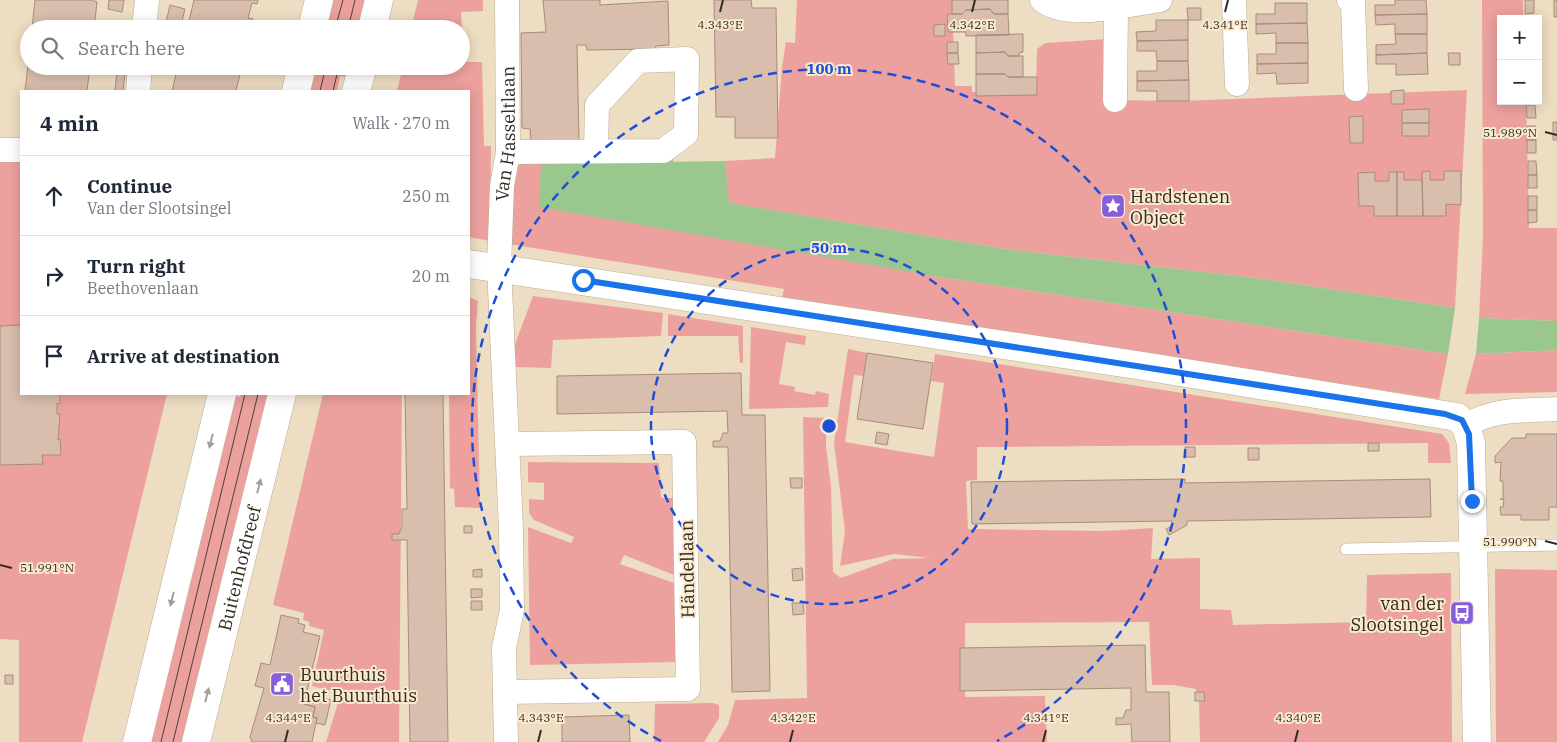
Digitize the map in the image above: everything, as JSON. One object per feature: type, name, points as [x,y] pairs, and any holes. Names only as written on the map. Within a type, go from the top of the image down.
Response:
[{"type":"street","points":[[145,20],[147,0]]},
{"type":"street","points":[[314,20],[319,0]]},
{"type":"street","points":[[374,20],[379,0]]},
{"type":"street","name":"Van Hasseltlaan","points":[[499,267],[502,186],[508,152],[507,0]]},
{"type":"street","points":[[1042,0],[1049,6],[1072,11],[1160,0]]},
{"type":"street","points":[[1234,0],[1236,84]]},
{"type":"street","points":[[1349,0],[1353,3],[1356,89]]},
{"type":"street","points":[[1115,100],[1116,6]]},
{"type":"street","points":[[508,152],[663,151],[686,134],[686,59],[638,61],[597,105],[596,150]]},
{"type":"street","points":[[138,90],[139,75]]},
{"type":"street","points":[[296,90],[300,75]]},
{"type":"street","points":[[356,90],[360,75]]},
{"type":"street","points":[[0,150],[20,150]]},
{"type":"street","points":[[470,264],[499,267],[1436,412],[1456,417],[1466,426],[1471,443],[1477,742]]},
{"type":"street","points":[[499,267],[509,444],[512,610],[504,648],[506,742]]},
{"type":"street","points":[[137,742],[222,395]]},
{"type":"street","name":"Buitenhofdreef","points":[[196,742],[282,395]]},
{"type":"street","points":[[1466,426],[1477,418],[1491,414],[1557,409]]},
{"type":"street","name":"Händellaan","points":[[505,692],[688,689],[684,442],[509,444]]},
{"type":"lane","points":[[1346,549],[1557,545]]},
{"type":"shaded area","points":[[326,0],[368,0],[363,20],[321,20]]},
{"type":"shaded area","points":[[418,0],[483,0],[483,11],[461,12],[461,20],[413,20]]},
{"type":"shaded area","points":[[797,0],[952,0],[955,86],[972,86],[972,92],[1036,91],[1037,49],[1045,43],[1107,39],[1109,100],[1182,101],[1467,90],[1455,308],[1264,279],[1012,250],[728,203],[725,161],[775,158],[782,67],[786,42],[795,43]]},
{"type":"shaded area","points":[[1482,0],[1523,0],[1523,15],[1497,15],[1497,105],[1526,105],[1529,228],[1557,228],[1557,321],[1479,318],[1483,238]]},
{"type":"shaded area","points":[[470,62],[482,62],[484,146],[491,146],[490,241],[470,237],[470,90],[397,90],[401,75],[470,75]]},
{"type":"shaded area","points":[[308,75],[350,75],[349,78],[340,76],[337,90],[304,90]]},
{"type":"shaded area","points":[[674,156],[673,162],[541,164],[933,276],[1448,354],[1439,399],[782,298],[784,289],[509,244],[512,173],[525,158]]},
{"type":"shaded area","points":[[725,161],[729,203],[1012,250],[1264,279],[1455,308],[1448,354],[933,276],[539,207],[541,164]]},
{"type":"shaded area","points":[[0,162],[20,162],[20,395],[167,395],[82,742],[19,742],[19,640],[0,639]]},
{"type":"shaded area","points":[[533,296],[663,313],[661,336],[553,340],[551,368],[516,367],[514,347]]},
{"type":"shaded area","points":[[470,297],[478,301],[476,326],[480,508],[455,507],[454,489],[450,488],[449,395],[470,395]]},
{"type":"shaded area","points":[[668,314],[743,326],[743,363],[740,363],[738,336],[668,336]]},
{"type":"shaded area","points":[[1479,318],[1557,321],[1557,350],[1476,354]]},
{"type":"shaded area","points":[[751,327],[806,336],[805,345],[786,342],[779,384],[795,387],[794,391],[815,395],[816,391],[829,394],[828,407],[749,409]]},
{"type":"shaded area","points":[[848,349],[867,353],[864,376],[854,375],[845,442],[934,457],[944,383],[931,381],[935,354],[1442,434],[1449,443],[1451,463],[1428,463],[1428,443],[977,447],[977,480],[966,481],[968,529],[1104,531],[1153,528],[1151,559],[1200,558],[1200,609],[1231,610],[1233,625],[1366,622],[1367,575],[1451,573],[1452,742],[1200,742],[1199,699],[1196,689],[1173,685],[1152,685],[1149,622],[965,623],[965,697],[1045,696],[1047,742],[718,742],[728,725],[735,700],[807,698],[803,417],[826,418],[826,446],[831,487],[833,572],[841,578],[893,559],[929,558],[894,554],[840,566],[845,531],[834,443]]},
{"type":"shaded area","points":[[1557,350],[1557,392],[1465,394],[1476,354]]},
{"type":"shaded area","points":[[231,395],[240,397],[241,395],[273,395],[189,742],[146,742]]},
{"type":"shaded area","points":[[323,395],[402,395],[399,742],[326,742],[341,693],[312,686],[324,630],[309,626],[309,622],[303,620],[304,613],[273,605]]},
{"type":"shaded area","points":[[528,462],[659,463],[661,498],[673,498],[674,575],[624,555],[620,564],[674,583],[677,662],[530,665],[528,527],[571,543],[574,537],[534,520],[529,513],[529,499],[544,500],[544,483],[528,482]]},
{"type":"shaded area","points":[[1495,569],[1557,570],[1557,742],[1496,742]]},
{"type":"shaded area","points":[[713,703],[719,705],[719,718],[704,742],[654,742],[655,704]]},
{"type":"building","points":[[35,0],[92,0],[97,2],[95,20],[33,20]]},
{"type":"building","points":[[109,0],[124,0],[122,12],[108,9]]},
{"type":"building","points":[[194,0],[258,0],[257,4],[252,3],[248,18],[253,20],[189,20]]},
{"type":"building","points":[[543,0],[600,0],[600,5],[668,1],[669,45],[656,46],[655,49],[587,50],[586,45],[577,45],[579,141],[531,142],[530,129],[522,128],[521,33],[546,32]]},
{"type":"building","points":[[714,0],[751,0],[752,8],[776,8],[778,138],[735,138],[735,117],[716,117]]},
{"type":"building","points":[[952,0],[1008,0],[1008,14],[994,14],[990,9],[966,10],[962,14],[952,14]]},
{"type":"building","points":[[1395,0],[1426,0],[1427,14],[1375,15],[1375,5],[1395,5]]},
{"type":"building","points":[[1525,0],[1534,0],[1534,13],[1525,14]]},
{"type":"building","points":[[1554,0],[1557,0],[1557,17],[1554,17]]},
{"type":"building","points":[[1275,3],[1307,3],[1307,23],[1256,24],[1256,14],[1275,14]]},
{"type":"building","points":[[170,5],[185,9],[182,20],[167,20]]},
{"type":"building","points":[[1187,8],[1201,8],[1201,20],[1188,20]]},
{"type":"building","points":[[990,9],[994,14],[1008,14],[1009,35],[966,36],[966,32],[948,32],[947,14],[962,14],[966,10]]},
{"type":"building","points":[[1427,14],[1427,34],[1395,34],[1395,24],[1376,25],[1375,15]]},
{"type":"building","points":[[1156,20],[1188,20],[1188,40],[1137,41],[1136,32],[1156,31]]},
{"type":"building","points":[[1307,23],[1308,43],[1276,43],[1276,33],[1256,34],[1256,24]]},
{"type":"building","points":[[945,24],[945,36],[934,36],[934,25]]},
{"type":"building","points":[[1023,34],[1023,52],[1019,53],[1019,56],[1008,56],[1005,52],[976,53],[976,35]]},
{"type":"building","points":[[1395,34],[1427,34],[1427,53],[1376,55],[1376,45],[1396,44]]},
{"type":"building","points":[[1188,40],[1188,61],[1157,61],[1156,51],[1137,51],[1137,41]]},
{"type":"building","points":[[947,42],[958,42],[958,53],[947,53]]},
{"type":"building","points":[[1276,43],[1308,43],[1308,63],[1257,64],[1257,54],[1276,54]]},
{"type":"building","points":[[1005,52],[1008,56],[1023,56],[1023,77],[1008,77],[1005,74],[976,74],[976,53]]},
{"type":"building","points":[[947,53],[958,53],[959,64],[948,64]]},
{"type":"building","points":[[1427,53],[1428,74],[1396,75],[1396,64],[1376,64],[1376,55]]},
{"type":"building","points":[[1448,53],[1460,53],[1460,65],[1449,65]]},
{"type":"building","points":[[1157,61],[1188,61],[1189,80],[1137,81],[1137,71],[1157,71]]},
{"type":"building","points":[[1308,63],[1308,83],[1277,84],[1276,73],[1257,74],[1257,64]]},
{"type":"building","points":[[976,74],[1037,77],[1037,95],[976,96]]},
{"type":"building","points":[[27,75],[89,75],[87,90],[25,90]]},
{"type":"building","points":[[117,75],[125,75],[123,90],[115,90]]},
{"type":"building","points":[[176,75],[240,75],[236,90],[172,90]]},
{"type":"building","points":[[1189,80],[1189,101],[1157,101],[1157,91],[1137,91],[1137,81]]},
{"type":"building","points":[[1404,90],[1404,104],[1391,104],[1391,91]]},
{"type":"building","points":[[1526,105],[1535,105],[1536,118],[1527,118]]},
{"type":"building","points":[[1429,109],[1429,123],[1402,123],[1402,110]]},
{"type":"building","points":[[1363,116],[1363,143],[1350,143],[1349,117]]},
{"type":"building","points":[[1553,122],[1557,122],[1557,140],[1553,140]]},
{"type":"building","points":[[1402,123],[1429,123],[1429,136],[1402,136]]},
{"type":"building","points":[[1527,126],[1536,126],[1536,140],[1527,140]]},
{"type":"building","points":[[1527,140],[1536,140],[1536,153],[1527,153]]},
{"type":"building","points":[[1528,161],[1536,161],[1537,175],[1528,175]]},
{"type":"building","points":[[1430,171],[1430,180],[1444,180],[1444,171],[1461,171],[1461,205],[1446,204],[1446,216],[1423,216],[1422,172]]},
{"type":"building","points":[[1375,172],[1375,181],[1389,181],[1389,172],[1397,172],[1397,216],[1374,216],[1374,206],[1359,206],[1358,173]]},
{"type":"building","points":[[1397,172],[1404,172],[1404,180],[1422,180],[1423,216],[1397,216]]},
{"type":"building","points":[[1528,175],[1537,175],[1537,188],[1528,188]]},
{"type":"building","points":[[1528,196],[1537,196],[1537,210],[1528,210]]},
{"type":"building","points":[[1528,210],[1537,210],[1537,222],[1528,223]]},
{"type":"building","points":[[20,325],[20,395],[60,395],[60,404],[57,403],[57,414],[60,414],[58,440],[60,439],[61,455],[42,455],[43,464],[0,465],[0,326]]},
{"type":"building","points":[[867,353],[933,363],[923,429],[857,419]]},
{"type":"building","points":[[741,373],[742,415],[765,415],[770,691],[732,692],[728,447],[713,447],[713,441],[720,441],[723,433],[728,433],[727,411],[557,414],[557,376]]},
{"type":"building","points":[[405,395],[443,395],[448,742],[410,742],[407,540],[392,540],[392,534],[399,534],[402,526],[402,509],[407,509]]},
{"type":"building","points":[[877,432],[889,434],[887,445],[875,443]]},
{"type":"building","points":[[1526,434],[1557,434],[1557,507],[1549,507],[1549,520],[1521,520],[1521,515],[1501,515],[1500,507],[1503,507],[1504,500],[1500,499],[1503,499],[1503,481],[1500,481],[1501,462],[1495,463],[1495,456],[1512,438],[1526,438]]},
{"type":"building","points":[[1368,443],[1379,443],[1379,451],[1368,451]]},
{"type":"building","points":[[1185,447],[1195,447],[1195,457],[1186,457]]},
{"type":"building","points":[[1248,448],[1259,448],[1259,460],[1248,460]]},
{"type":"building","points":[[790,478],[802,478],[802,488],[791,488]]},
{"type":"building","points":[[1185,479],[1185,483],[1430,479],[1431,517],[1187,521],[1187,525],[1169,535],[1166,529],[1172,526],[1172,521],[972,524],[971,482]]},
{"type":"building","points":[[464,526],[472,526],[472,533],[464,533]]},
{"type":"building","points":[[802,568],[803,580],[793,581],[792,569]]},
{"type":"building","points":[[482,569],[482,577],[473,577],[473,570]]},
{"type":"building","points":[[471,589],[482,589],[482,597],[471,598]]},
{"type":"building","points":[[471,601],[482,601],[482,610],[471,610]]},
{"type":"building","points":[[792,603],[803,603],[804,614],[793,615]]},
{"type":"building","points":[[281,615],[299,619],[298,623],[305,625],[303,632],[320,636],[304,704],[315,707],[313,717],[317,718],[312,742],[252,742],[250,737],[264,688],[255,686],[261,663],[270,665]]},
{"type":"building","points":[[1145,645],[1146,692],[1169,692],[1170,742],[1132,742],[1131,724],[1116,725],[1116,718],[1123,718],[1126,710],[1131,710],[1131,688],[960,691],[960,648]]},
{"type":"building","points":[[5,675],[13,675],[13,684],[5,684]]},
{"type":"building","points":[[1195,692],[1204,692],[1205,701],[1195,701]]},
{"type":"building","points":[[306,694],[331,700],[325,725],[316,723],[317,718],[313,717],[315,707],[304,704]]},
{"type":"building","points":[[629,715],[630,742],[562,742],[562,717]]},
{"type":"tram line","points":[[337,20],[343,0]]},
{"type":"tram line","points":[[350,20],[355,0]]},
{"type":"tram line","points":[[320,90],[324,75]]},
{"type":"tram line","points":[[333,90],[337,75]]},
{"type":"tram line","points":[[161,742],[245,395]]},
{"type":"tram line","points":[[173,742],[258,395]]},
{"type":"place","name":"Hardstenen Object","points":[[1113,206]]},
{"type":"place","name":"van der Slootsingel","points":[[1462,613]]},
{"type":"place","name":"Buurthuis het Buurthuis","points":[[282,684]]},
{"type":"route","points":[[583,280],[1445,414],[1462,420],[1469,434],[1471,443],[1472,501]]}]
